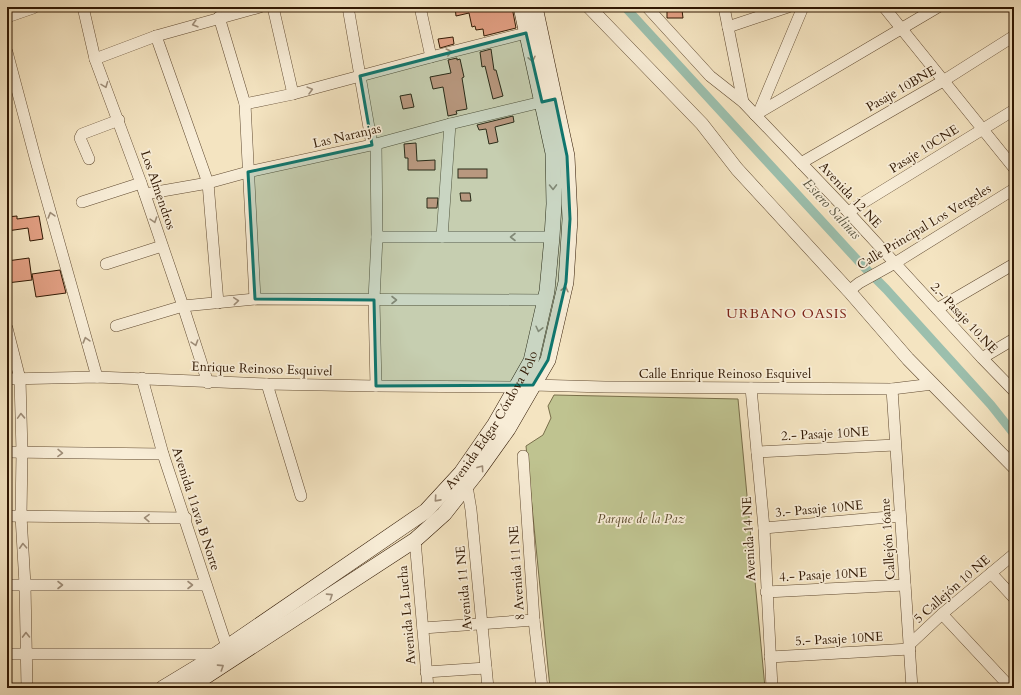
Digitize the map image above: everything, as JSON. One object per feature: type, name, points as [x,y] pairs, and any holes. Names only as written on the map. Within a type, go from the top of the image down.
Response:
[{"type":"main road","name":"Avenida Edgar Córdova Polo","points":[[188,688],[415,540],[444,514],[467,486],[508,429],[548,360],[566,282],[570,219],[567,156],[526,33],[521,7]]},
{"type":"main road","name":"Avenida Edgar Córdova Polo","points":[[163,688],[222,651],[426,511],[461,473],[495,424],[517,387],[531,361],[545,300],[554,204],[553,153],[548,100],[535,7]]},
{"type":"street","points":[[7,16],[33,7]]},
{"type":"street","name":"Los Almendros","points":[[83,7],[95,59],[119,120],[208,383]]},
{"type":"street","points":[[95,59],[156,36],[219,17],[260,7]]},
{"type":"street","points":[[273,7],[293,94]]},
{"type":"street","points":[[348,7],[374,144],[377,237],[374,300],[376,386]]},
{"type":"street","points":[[420,7],[431,57]]},
{"type":"street","points":[[589,7],[702,124],[737,169],[854,287],[908,359],[1014,467]]},
{"type":"street","points":[[647,7],[710,76],[743,102]]},
{"type":"street","points":[[724,7],[743,102]]},
{"type":"street","points":[[728,27],[788,7]]},
{"type":"street","points":[[757,114],[803,7]]},
{"type":"street","points":[[884,7],[1014,168]]},
{"type":"street","points":[[757,114],[938,7]]},
{"type":"street","points":[[219,17],[245,104],[255,299]]},
{"type":"street","points":[[245,104],[293,94],[526,33]]},
{"type":"street","points":[[156,36],[208,183],[218,303]]},
{"type":"street","name":"Pasaje 10BNE","points":[[801,163],[943,81],[1014,36]]},
{"type":"street","points":[[7,52],[97,377]]},
{"type":"street","name":"Las Naranjas","points":[[82,202],[143,189],[208,183],[248,172],[374,144],[548,100]]},
{"type":"street","name":"Avenida 12 NE","points":[[743,102],[757,114],[848,212],[890,265]]},
{"type":"street","name":"Pasaje 10CNE","points":[[848,212],[1014,110]]},
{"type":"street","points":[[89,159],[80,136],[119,120]]},
{"type":"street","points":[[442,237],[450,124]]},
{"type":"street","name":"Calle Principal Los Vergeles","points":[[854,287],[1014,189]]},
{"type":"street","points":[[377,237],[552,237]]},
{"type":"street","points":[[106,264],[162,246]]},
{"type":"street","points":[[937,309],[1014,264]]},
{"type":"street","name":"2.- Pasaje 10.NE","points":[[890,265],[937,309],[1014,391]]},
{"type":"street","points":[[116,326],[183,306],[255,299],[545,300]]},
{"type":"street","points":[[7,328],[20,379],[22,452],[21,516],[25,585],[27,688]]},
{"type":"street","points":[[982,358],[1014,339]]},
{"type":"street","name":"Enrique Reinoso Esquivel","points":[[7,379],[97,377],[142,378],[208,383],[517,387]]},
{"type":"street","name":"Avenida 11ava B Norte","points":[[142,378],[163,454],[186,518],[206,585],[222,651]]},
{"type":"street","points":[[267,384],[301,496]]},
{"type":"street","name":"Calle Enrique Reinoso Esquivel","points":[[517,387],[533,385],[892,389],[933,384]]},
{"type":"street","name":"Avenida 14 NE","points":[[751,388],[764,528],[772,688]]},
{"type":"street","name":"Callejón 16ane","points":[[892,389],[912,688]]},
{"type":"street","name":"2.- Pasaje 10NE","points":[[757,452],[895,444]]},
{"type":"street","points":[[7,452],[163,454]]},
{"type":"street","name":"8 Avenida 11 NE","points":[[523,456],[534,620],[542,688]]},
{"type":"street","name":"Avenida 11 NE","points":[[467,486],[471,510],[488,688]]},
{"type":"street","points":[[7,516],[186,518]]},
{"type":"street","name":"3.- Pasaje 10NE","points":[[764,528],[900,516]]},
{"type":"street","name":"Avenida La Lucha","points":[[415,540],[428,688]]},
{"type":"street","name":"5 Callejón 10 NE","points":[[909,647],[942,614],[1014,554]]},
{"type":"street","points":[[991,573],[1014,598]]},
{"type":"street","points":[[7,585],[206,585]]},
{"type":"street","name":"4.- Pasaje 10NE","points":[[766,592],[905,585]]},
{"type":"street","points":[[942,614],[1011,688]]},
{"type":"street","points":[[423,628],[534,620]]},
{"type":"street","name":"5.- Pasaje 10NE","points":[[770,657],[909,647]]},
{"type":"street","points":[[7,654],[222,651]]},
{"type":"street","points":[[426,672],[486,668]]},
{"type":"street","points":[[911,676],[922,688]]},
{"type":"highlighted area","points":[[526,33],[542,102],[555,99],[567,156],[570,219],[566,282],[548,360],[533,385],[376,386],[374,300],[255,299],[248,172],[372,145],[360,76]]},
{"type":"green space","name":"Parque de la Paz","points":[[554,395],[738,399],[765,688],[550,688],[526,446],[543,435],[551,418],[548,406]]},
{"type":"building","points":[[455,7],[512,7],[516,28],[484,36],[483,29],[476,30],[475,26],[472,27],[469,13],[456,16]]},
{"type":"building","points":[[682,10],[683,18],[667,18],[667,11]]},
{"type":"building","points":[[453,37],[454,44],[440,48],[438,39]]},
{"type":"building","points":[[491,49],[494,70],[496,70],[503,96],[493,99],[485,66],[482,67],[480,52]]},
{"type":"building","points":[[457,58],[457,60],[460,59],[464,77],[462,78],[467,109],[456,111],[457,114],[448,116],[443,87],[433,89],[430,77],[451,73],[448,60]]},
{"type":"building","points":[[411,94],[414,107],[403,109],[400,96]]},
{"type":"building","points":[[513,116],[514,122],[495,127],[498,142],[489,144],[486,129],[479,130],[477,125]]},
{"type":"building","points":[[416,143],[417,161],[435,160],[435,170],[408,170],[408,158],[405,158],[404,144]]},
{"type":"building","points":[[458,169],[487,169],[487,178],[458,178]]},
{"type":"building","points":[[460,193],[470,193],[471,201],[461,201]]},
{"type":"building","points":[[427,198],[438,198],[437,208],[427,208]]},
{"type":"building","points":[[17,216],[17,219],[39,216],[43,239],[30,241],[28,228],[7,231],[7,217]]},
{"type":"building","points":[[29,258],[32,280],[7,283],[7,261]]},
{"type":"building","points":[[60,270],[66,293],[36,297],[32,274]]},
{"type":"waterway","name":"Estero Salinas","points":[[625,7],[862,265],[886,289],[991,405],[1014,434]]},
{"type":"district","name":"URBANO OASIS","points":[[787,313]]}]
